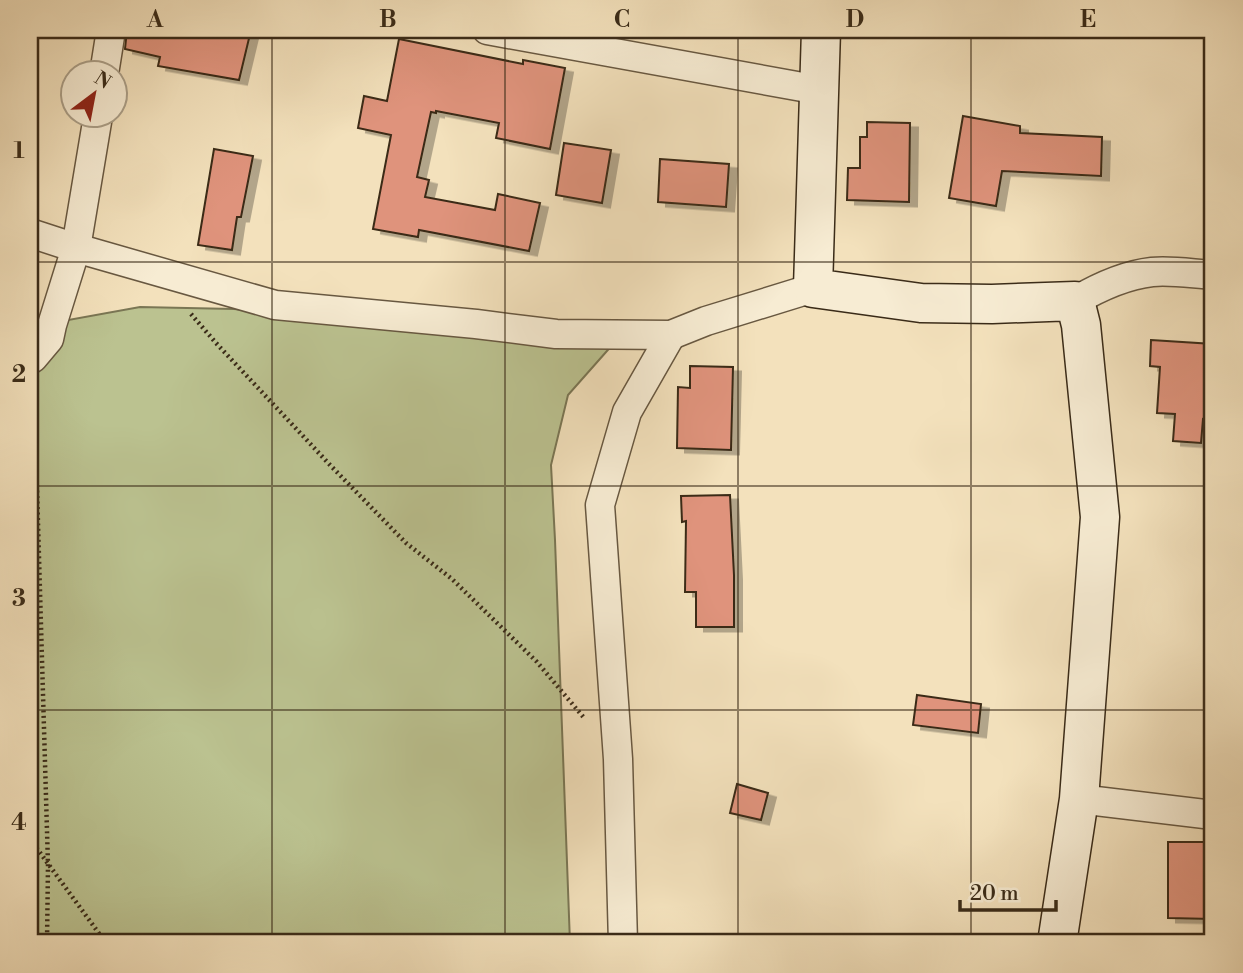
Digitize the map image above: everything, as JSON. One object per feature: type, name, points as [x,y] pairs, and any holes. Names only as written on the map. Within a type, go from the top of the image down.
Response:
[{"type":"main road","points":[[821,30],[813,288],[921,303],[1075,301],[1081,325],[1100,517],[1079,799],[1057,943]]},
{"type":"street","points":[[106,60],[111,30]]},
{"type":"street","points":[[487,30],[819,90]]},
{"type":"street","points":[[31,358],[49,339],[76,248],[96,130]]},
{"type":"street","points":[[30,233],[275,305],[556,334],[671,335],[706,321],[813,288]]},
{"type":"street","points":[[1075,301],[1097,289],[1141,274],[1154,272],[1213,275]]},
{"type":"street","points":[[623,943],[618,759],[600,505],[627,412],[671,335]]},
{"type":"street","points":[[1079,799],[1213,815]]},
{"type":"path","points":[[190,312],[225,353],[406,543],[452,579],[537,662],[618,759]]},
{"type":"path","points":[[31,358],[48,865],[47,943]]},
{"type":"path","points":[[30,839],[106,943]]},
{"type":"green space","points":[[140,307],[234,309],[614,343],[568,395],[551,465],[570,943],[30,943],[30,331],[46,329],[46,324]]},
{"type":"building","points":[[127,30],[251,30],[239,80],[158,66],[160,57],[125,49]]},
{"type":"building","points":[[399,39],[523,64],[523,60],[565,68],[550,149],[496,138],[499,123],[431,112],[417,177],[429,180],[425,197],[495,210],[498,194],[540,203],[529,251],[419,230],[418,237],[373,229],[391,135],[358,128],[364,96],[387,101]]},
{"type":"building","points":[[963,116],[1020,126],[1020,133],[1102,137],[1101,176],[1002,171],[996,206],[949,198]]},
{"type":"building","points":[[867,122],[910,123],[909,202],[847,200],[848,168],[860,168],[860,137],[867,137]]},
{"type":"building","points":[[564,143],[611,150],[602,203],[556,195]]},
{"type":"building","points":[[214,149],[253,156],[241,217],[237,217],[232,250],[198,245]]},
{"type":"building","points":[[660,159],[729,164],[726,207],[658,202]]},
{"type":"building","points":[[1151,340],[1213,344],[1209,420],[1203,419],[1201,443],[1173,441],[1175,414],[1157,413],[1160,367],[1150,366]]},
{"type":"building","points":[[690,366],[733,367],[731,450],[677,448],[678,387],[690,388]]},
{"type":"building","points":[[730,495],[734,627],[696,627],[696,592],[685,592],[686,521],[682,522],[681,496]]},
{"type":"building","points":[[917,695],[981,704],[978,733],[913,725]]},
{"type":"building","points":[[737,784],[768,793],[761,820],[730,813]]},
{"type":"building","points":[[1168,842],[1213,842],[1213,919],[1168,918]]}]
